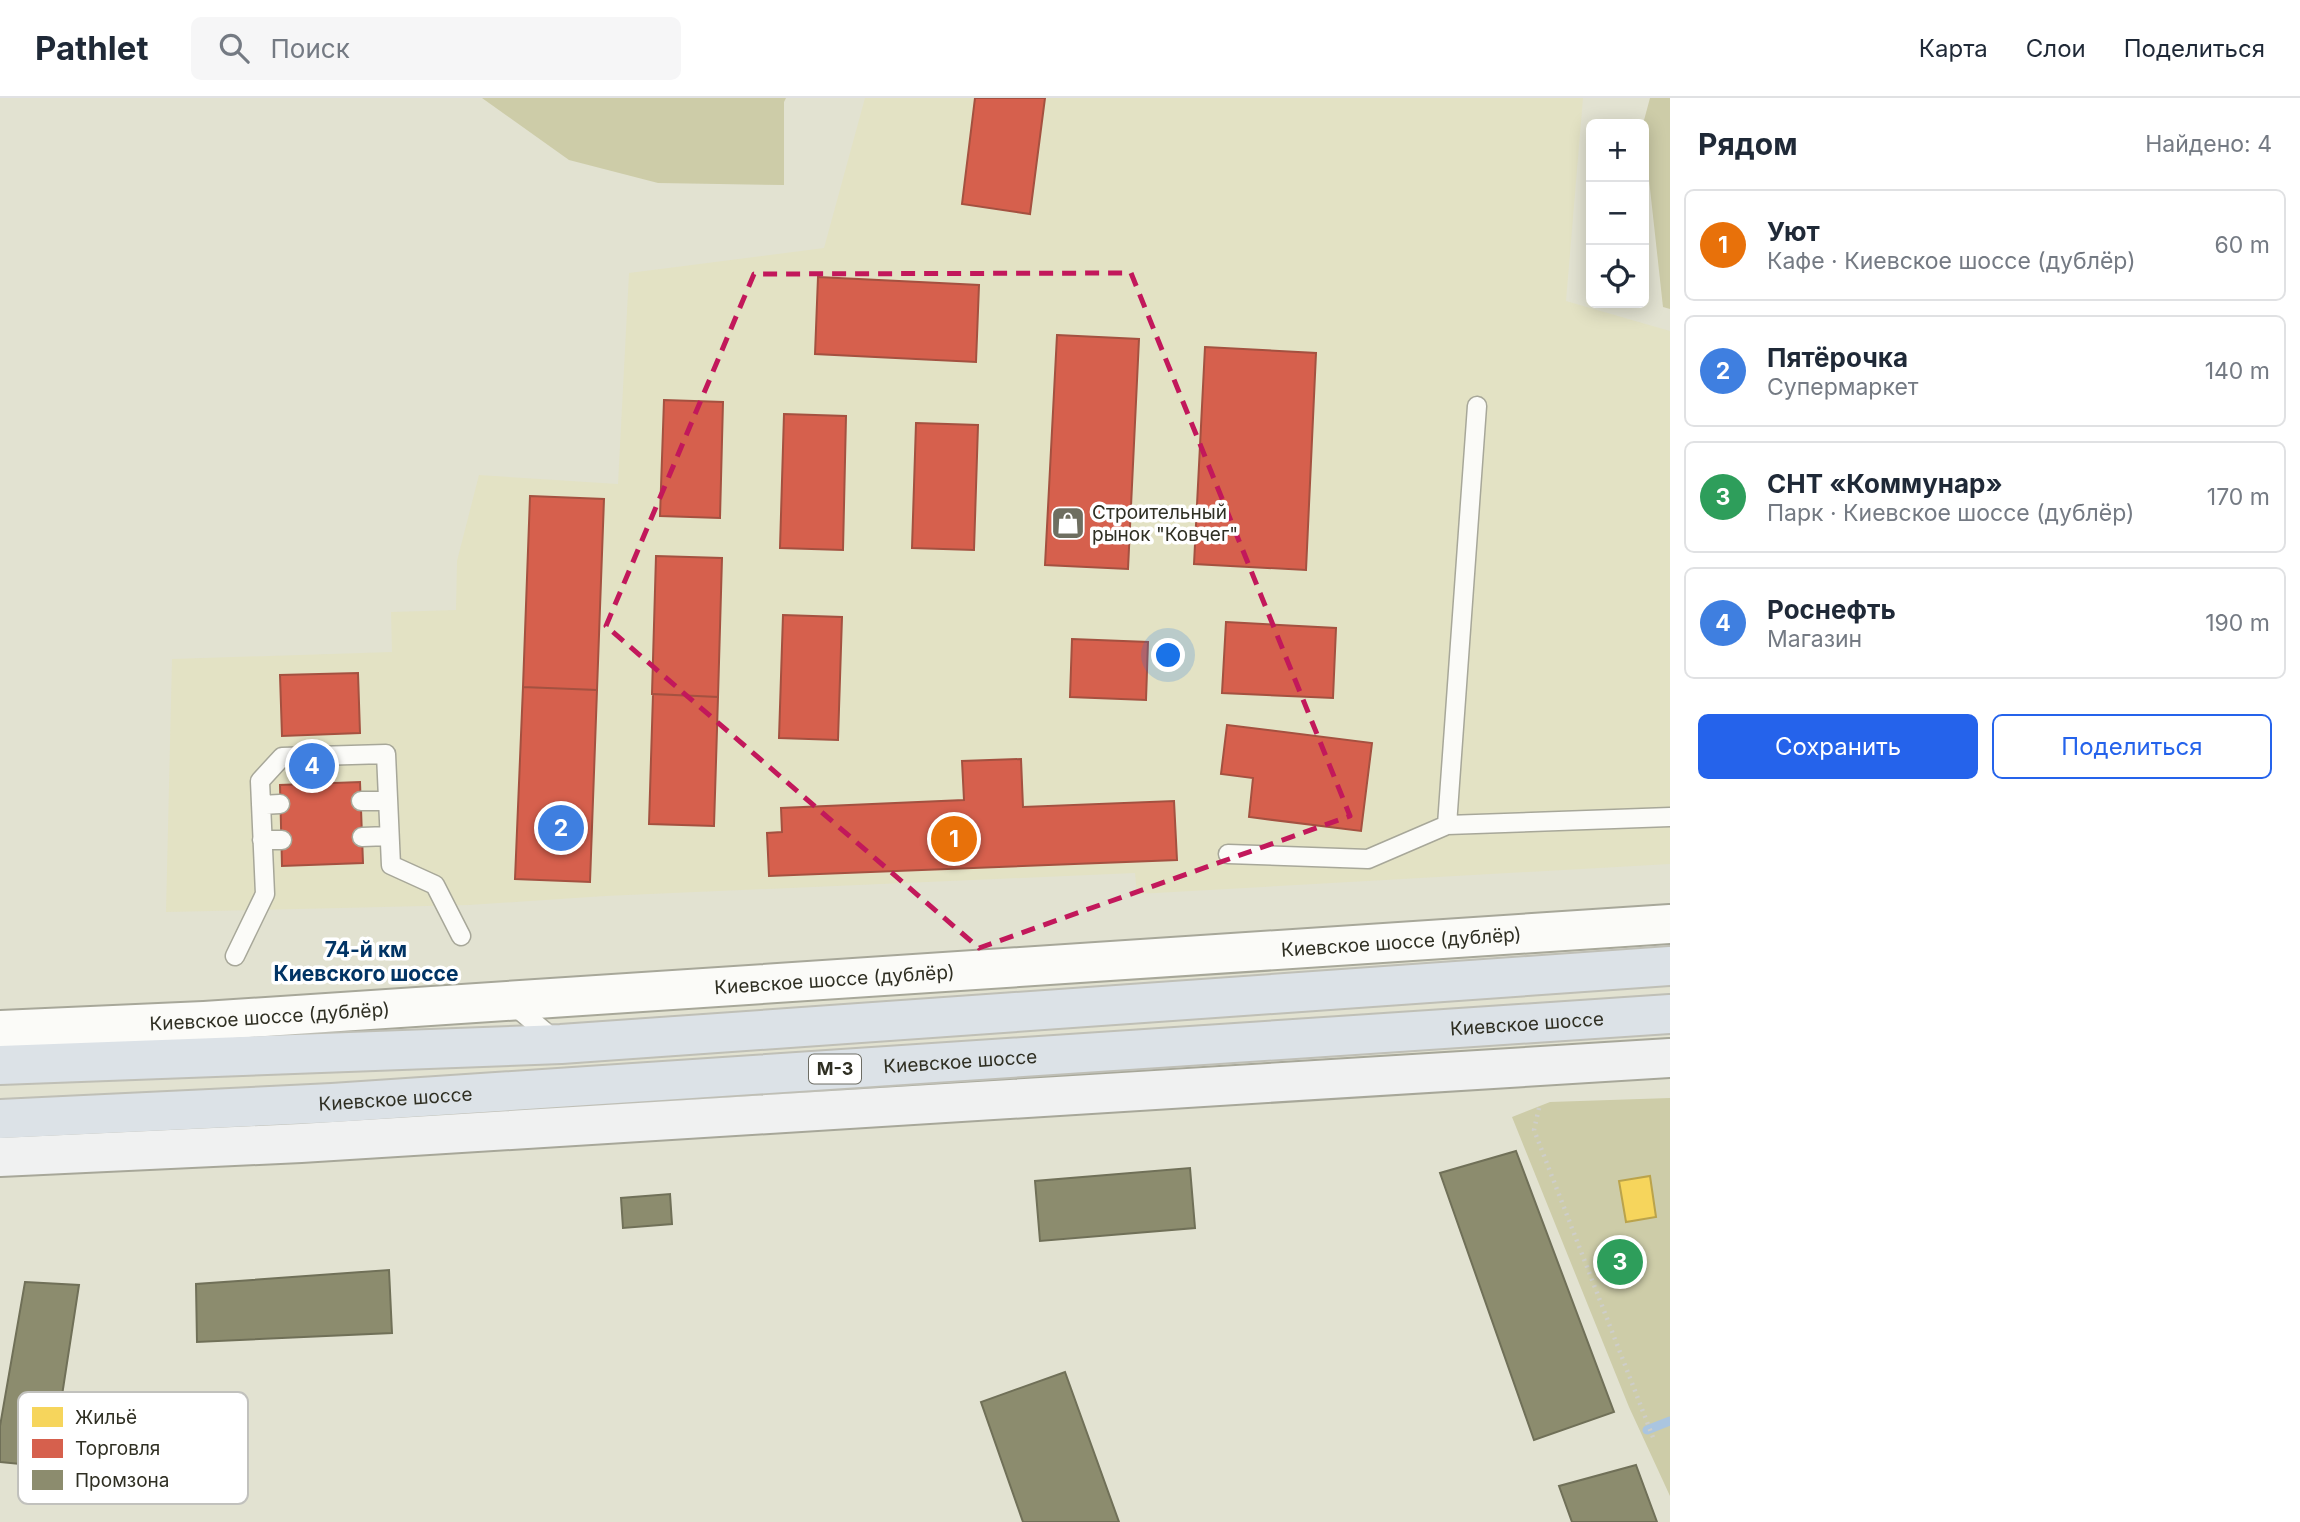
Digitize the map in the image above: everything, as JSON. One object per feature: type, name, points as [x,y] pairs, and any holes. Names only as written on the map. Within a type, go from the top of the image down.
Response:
[{"type":"highway","name":"М-3","points":[[0,1065],[561,1044],[1670,966]]},
{"type":"highway","name":"Киевское шоссе","points":[[0,1119],[332,1103],[1670,1014]]},
{"type":"main road","points":[[0,1157],[301,1143],[1670,1058]]},
{"type":"street","name":"Киевское шоссе (дублёр)","points":[[0,1030],[204,1021],[1670,923]]},
{"type":"lane","points":[[1447,825],[1476,406]]},
{"type":"lane","points":[[235,956],[265,894],[260,781],[282,757],[386,754],[391,865],[435,885],[461,936]]},
{"type":"lane","points":[[361,802],[388,801]]},
{"type":"lane","points":[[261,805],[281,804]]},
{"type":"lane","points":[[1228,854],[1368,859],[1447,825],[1670,817]]},
{"type":"lane","points":[[362,836],[389,836]]},
{"type":"lane","points":[[262,840],[282,840]]},
{"type":"lane","points":[[508,1001],[561,1044]]},
{"type":"path","points":[[1539,1108],[1534,1130],[1654,1440]]},
{"type":"highlighted area","points":[[1131,273],[1350,816],[979,948],[606,626],[754,274]]},
{"type":"shaded area","points":[[482,98],[786,98],[784,185],[658,183],[569,160]]},
{"type":"shaded area","name":"Строительный рынок \"Ковчег\"","points":[[865,98],[1583,98],[1566,301],[1670,331],[1670,864],[1137,894],[1135,873],[605,896],[469,905],[166,912],[172,659],[392,652],[391,612],[456,610],[457,561],[479,475],[618,484],[629,273],[824,248]]},
{"type":"shaded area","points":[[1650,98],[1670,98],[1670,309],[1663,307],[1649,179],[1649,119],[1644,119]]},
{"type":"shaded area","points":[[1670,1098],[1670,1496],[1629,1407],[1512,1117],[1550,1102]]},
{"type":"building: Жильё","points":[[1650,1176],[1656,1217],[1626,1222],[1619,1181]]},
{"type":"building: Торговля","points":[[975,98],[1045,98],[1030,214],[962,204]]},
{"type":"building: Торговля","points":[[818,277],[979,285],[976,362],[815,354]]},
{"type":"building: Торговля","points":[[1057,335],[1139,339],[1128,569],[1045,565]]},
{"type":"building: Торговля","points":[[1205,347],[1316,353],[1306,570],[1194,564]]},
{"type":"building: Торговля","points":[[664,400],[723,402],[720,518],[660,516]]},
{"type":"building: Торговля","points":[[784,414],[846,416],[843,550],[780,548]]},
{"type":"building: Торговля","points":[[916,423],[978,425],[974,550],[912,548]]},
{"type":"building: Торговля","points":[[530,496],[604,499],[597,690],[523,687]]},
{"type":"building: Торговля","points":[[656,556],[722,558],[718,697],[652,694]]},
{"type":"building: Торговля","points":[[783,615],[842,617],[838,740],[779,738]]},
{"type":"building: Торговля","points":[[1226,622],[1336,628],[1333,698],[1222,693]]},
{"type":"building: Торговля","points":[[1072,639],[1148,642],[1146,700],[1070,697]]},
{"type":"building: Торговля","points":[[358,673],[360,733],[282,736],[280,675]]},
{"type":"building: Торговля","points":[[523,687],[597,690],[590,882],[515,879]]},
{"type":"building: Торговля","points":[[653,694],[718,697],[714,826],[649,824]]},
{"type":"building: Торговля","points":[[1227,725],[1372,743],[1361,831],[1249,817],[1253,778],[1221,774]]},
{"type":"building: Торговля","points":[[1021,759],[1023,807],[1174,801],[1177,860],[769,876],[767,833],[782,832],[781,808],[964,800],[962,761]]},
{"type":"building: Торговля","points":[[360,782],[363,863],[282,866],[280,785]]},
{"type":"building: Промзона","points":[[1516,1151],[1614,1412],[1534,1440],[1440,1173]]},
{"type":"building: Промзона","points":[[1190,1168],[1195,1228],[1040,1241],[1035,1181]]},
{"type":"building: Промзона","points":[[670,1194],[672,1224],[623,1228],[621,1198]]},
{"type":"building: Промзона","points":[[389,1270],[392,1333],[197,1342],[196,1284]]},
{"type":"building: Промзона","points":[[25,1282],[79,1285],[63,1392],[18,1392],[18,1464],[0,1462],[0,1426]]},
{"type":"building: Промзона","points":[[1065,1372],[1119,1522],[1023,1522],[981,1402]]},
{"type":"building: Промзона","points":[[1636,1465],[1657,1522],[1572,1522],[1559,1486]]},
{"type":"waterway","points":[[1647,1430],[1670,1421]]},
{"type":"place","name":"Строительный рынок \"Ковчег\"","points":[[1068,523]]},
{"type":"place","name":"Роснефть","points":[[312,766]]},
{"type":"place","name":"Пятёрочка","points":[[561,828]]},
{"type":"place","name":"Уют","points":[[954,839]]},
{"type":"place","name":"СНТ «Коммунар»","points":[[1620,1262]]},
{"type":"district","name":"74-й км Киевского шоссе","points":[[366,962]]}]
